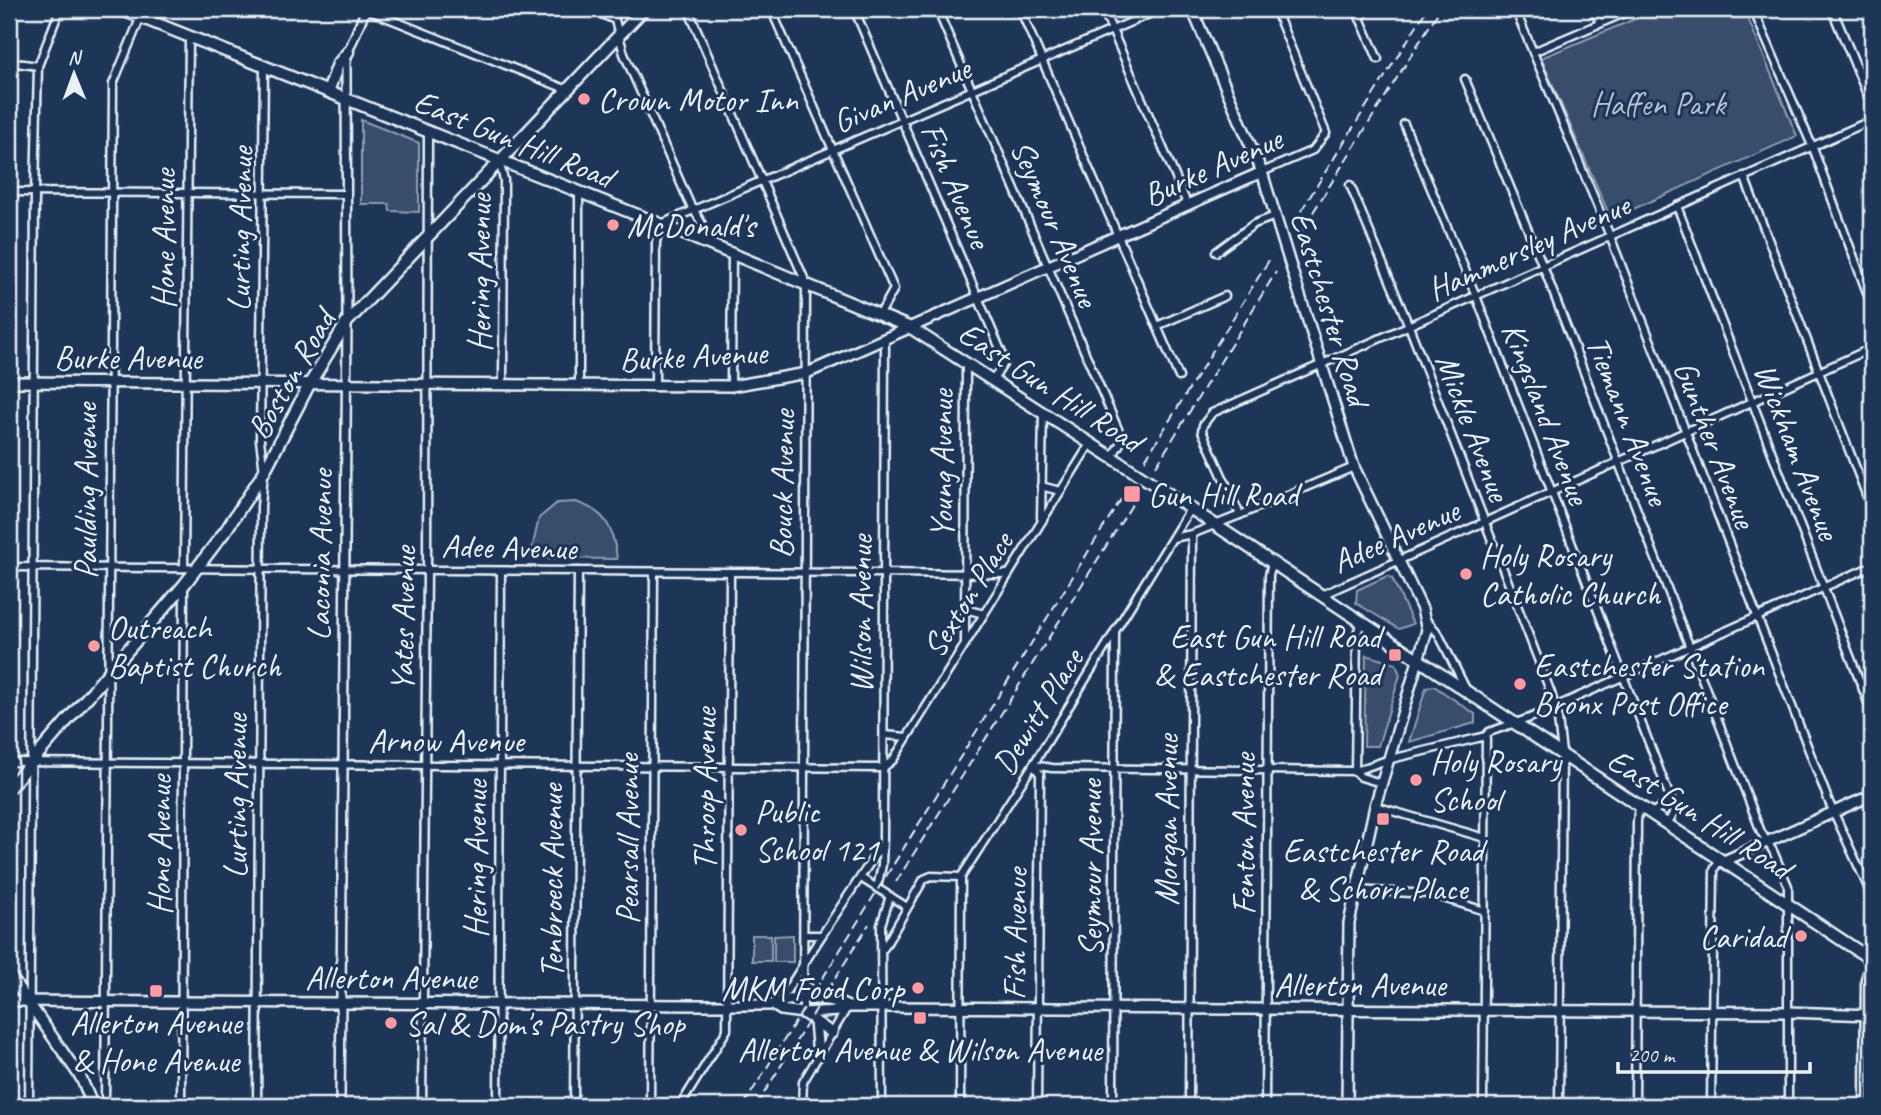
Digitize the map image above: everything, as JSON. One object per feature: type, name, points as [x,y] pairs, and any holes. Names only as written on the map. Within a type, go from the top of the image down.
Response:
[{"type":"main road","name":"East Gun Hill Road","points":[[120,9],[142,13],[264,67],[661,224],[911,328],[1322,595],[1872,960]]},
{"type":"main road","name":"Boston Road","points":[[9,788],[197,568],[264,472],[309,385],[347,322],[644,9]]},
{"type":"main road","name":"Eastchester Road","points":[[1192,9],[1262,172],[1353,467],[1426,620]]},
{"type":"main road","points":[[328,92],[338,64],[348,52]]},
{"type":"main road","name":"Burke Avenue","points":[[9,382],[731,386],[807,373],[1262,172]]},
{"type":"main road","points":[[1347,1106],[1349,923],[1387,760],[1426,637],[1426,620]]},
{"type":"main road","points":[[1724,861],[1872,795]]},
{"type":"main road","points":[[9,974],[81,1078],[93,1106]]},
{"type":"main road","name":"Allerton Avenue","points":[[9,1000],[650,1005],[726,1005],[827,1000],[840,1002],[848,1007]]},
{"type":"main road","name":"Allerton Avenue","points":[[777,1002],[781,1010],[803,1013],[840,1011],[848,1007],[961,1007],[1869,1014]]},
{"type":"main road","points":[[803,1013],[832,1033]]},
{"type":"main road","points":[[816,1021],[818,1056]]},
{"type":"street","points":[[29,1106],[38,66],[60,9]]},
{"type":"street","points":[[366,9],[568,90]]},
{"type":"street","name":"Laconia Avenue","points":[[340,1106],[347,322],[346,99],[348,52],[366,9]]},
{"type":"street","points":[[590,9],[615,20],[624,54],[708,243]]},
{"type":"street","name":"Bouck Avenue","points":[[688,9],[806,283],[803,1013]]},
{"type":"street","points":[[771,9],[894,289],[880,314]]},
{"type":"street","name":"Fish Avenue","points":[[854,9],[1004,358],[1004,363],[993,380]]},
{"type":"street","name":"Seymour Avenue","points":[[937,9],[1121,436],[1121,442],[1112,457]]},
{"type":"street","points":[[1020,9],[1179,377]]},
{"type":"street","points":[[1103,9],[1188,206]]},
{"type":"street","name":"Givan Avenue","points":[[661,224],[1161,9]]},
{"type":"street","name":"Burke Avenue","points":[[1262,172],[1313,150],[1326,134],[1275,9]]},
{"type":"street","points":[[1356,9],[1378,59]]},
{"type":"street","points":[[1360,19],[1366,9]]},
{"type":"street","name":"Gunther Avenue","points":[[1515,9],[1610,236],[1834,813],[1872,896]]},
{"type":"street","points":[[1594,9],[1600,24]]},
{"type":"street","points":[[1533,52],[1634,9]]},
{"type":"street","points":[[1753,9],[1813,148],[1872,306]]},
{"type":"street","points":[[1832,9],[1872,105]]},
{"type":"street","name":"Paulding Avenue","points":[[105,1106],[113,84],[142,13]]},
{"type":"street","name":"Hone Avenue","points":[[184,568],[189,36]]},
{"type":"street","points":[[9,62],[38,66]]},
{"type":"street","name":"Lurting Avenue","points":[[257,1106],[261,507],[264,472],[260,440],[264,67]]},
{"type":"street","name":"Tiemann Avenue","points":[[1465,79],[1543,266],[1767,842],[1788,886],[1788,1106]]},
{"type":"street","name":"Hammersley Avenue","points":[[1240,516],[1202,431],[1212,413],[1872,120]]},
{"type":"street","name":"Kingsland Avenue","points":[[1404,124],[1476,296],[1675,810],[1668,823]]},
{"type":"street","name":"Yates Avenue","points":[[422,1106],[428,132]]},
{"type":"street","name":"Hering Avenue","points":[[499,160],[504,179],[503,385]]},
{"type":"street","points":[[1744,176],[1872,510]]},
{"type":"street","name":"Mickle Avenue","points":[[1350,185],[1409,326],[1555,706],[1562,753],[1559,1106]]},
{"type":"street","points":[[9,192],[346,194]]},
{"type":"street","points":[[579,192],[579,386]]},
{"type":"street","name":"Wickham Avenue","points":[[1677,206],[1872,713]]},
{"type":"street","points":[[1216,251],[1254,224],[1275,216]]},
{"type":"street","points":[[655,387],[656,242],[661,224]]},
{"type":"street","points":[[731,386],[732,253]]},
{"type":"street","points":[[1157,326],[1226,296]]},
{"type":"street","name":"Wilson Avenue","points":[[877,888],[883,844],[885,339]]},
{"type":"street","name":"Adee Avenue","points":[[1322,595],[1872,348]]},
{"type":"street","name":"Young Avenue","points":[[965,644],[966,362]]},
{"type":"street","points":[[1041,520],[1042,412]]},
{"type":"street","name":"Sexton Place","points":[[883,768],[893,761],[1090,443]]},
{"type":"street","points":[[1173,538],[1192,534],[1240,516],[1353,467]]},
{"type":"street","points":[[1041,486],[1060,491]]},
{"type":"street","name":"Dewitt Place","points":[[961,877],[1190,509]]},
{"type":"street","name":"Morgan Avenue","points":[[1189,1106],[1192,534]]},
{"type":"street","name":"Fenton Avenue","points":[[1265,1106],[1269,575],[1272,563]]},
{"type":"street","points":[[1033,765],[1052,768],[1355,771],[1387,760],[1486,736],[1489,732],[1516,723],[1690,648],[1872,566]]},
{"type":"street","name":"Adee Avenue","points":[[9,567],[1009,574]]},
{"type":"street","name":"Hering Avenue","points":[[498,1106],[501,571]]},
{"type":"street","name":"Tenbroeck Avenue","points":[[574,1106],[578,572]]},
{"type":"street","name":"Pearsall Avenue","points":[[650,1106],[653,572]]},
{"type":"street","name":"Throop Avenue","points":[[680,1106],[727,1030],[730,572]]},
{"type":"street","name":"Hone Avenue","points":[[181,1106],[184,584]]},
{"type":"street","points":[[965,609],[984,614]]},
{"type":"street","name":"Eastchester Road","points":[[1426,620],[1440,636],[1467,691]]},
{"type":"street","points":[[1362,622],[1357,632],[1355,771],[1361,777],[1381,783]]},
{"type":"street","name":"Seymour Avenue","points":[[1113,1106],[1115,631]]},
{"type":"street","points":[[884,735],[907,737]]},
{"type":"street","points":[[1483,1106],[1486,736]]},
{"type":"street","name":"Arnow Avenue","points":[[9,762],[883,768]]},
{"type":"street","name":"Fish Avenue","points":[[1033,765],[1040,774],[1037,1106]]},
{"type":"street","points":[[1651,813],[1671,800]]},
{"type":"street","points":[[1635,1106],[1639,805]]},
{"type":"street","points":[[1375,806],[1485,838]]},
{"type":"street","points":[[777,1002],[883,844]]},
{"type":"street","points":[[1712,1106],[1714,870],[1717,864],[1724,861]]},
{"type":"street","points":[[883,949],[924,879],[931,876],[961,877],[960,1106]]},
{"type":"street","points":[[861,878],[907,907]]},
{"type":"street","points":[[1355,890],[1430,894],[1485,911]]},
{"type":"street","points":[[882,1106],[881,925],[890,896]]},
{"type":"street","points":[[804,935],[822,934]]},
{"type":"street","points":[[1864,1106],[1869,1014],[1865,979],[1872,966]]},
{"type":"street","points":[[803,984],[827,1000]]},
{"type":"street","points":[[802,1106],[803,1082],[848,1007]]},
{"type":"street","points":[[1347,1106],[1430,1106]]},
{"type":"green space","name":"Haffen Park","points":[[1659,9],[1744,9],[1797,136],[1611,219],[1541,58]]},
{"type":"green space","points":[[361,120],[419,143],[419,212],[390,211],[389,204],[361,204]]},
{"type":"green space","points":[[576,502],[602,516],[613,538],[617,559],[530,558],[539,518],[557,503]]},
{"type":"green space","points":[[1387,576],[1392,578],[1413,624],[1399,629],[1356,603],[1357,590]]},
{"type":"green space","points":[[1366,655],[1396,664],[1400,675],[1378,746],[1364,746]]},
{"type":"green space","points":[[1434,686],[1475,714],[1475,723],[1409,742],[1426,688]]},
{"type":"green space","points":[[752,935],[771,935],[771,961],[752,961]]},
{"type":"green space","points":[[793,935],[793,962],[774,962],[774,936]]},
{"type":"railway","points":[[1293,224],[1427,9]]},
{"type":"railway","points":[[1297,238],[1440,9]]},
{"type":"railway","points":[[1145,460],[1271,257]]},
{"type":"railway","points":[[1156,466],[1276,272]]},
{"type":"railway","points":[[743,1106],[1123,496]]},
{"type":"railway","points":[[896,882],[1133,503]]},
{"type":"railway","points":[[756,1106],[869,924]]},
{"type":"place","name":"Crown Motor Inn","points":[[584,99]]},
{"type":"place","name":"McDonald's","points":[[613,225]]},
{"type":"place","name":"Gun Hill Road","points":[[1132,494]]},
{"type":"place","name":"Holy Rosary Catholic Church","points":[[1466,574]]},
{"type":"place","name":"Outreach Baptist Church","points":[[94,646]]},
{"type":"place","name":"East Gun Hill Road & Eastchester Road","points":[[1395,655]]},
{"type":"place","name":"Eastchester Station Bronx Post Office","points":[[1520,684]]},
{"type":"place","name":"Holy Rosary School","points":[[1416,780]]},
{"type":"place","name":"Eastchester Road & Schorr Place","points":[[1383,819]]},
{"type":"place","name":"Public School 121","points":[[741,830]]},
{"type":"place","name":"Caridad","points":[[1801,936]]},
{"type":"place","name":"MKM Food Corp","points":[[918,988]]},
{"type":"place","name":"Allerton Avenue & Hone Avenue","points":[[156,991]]},
{"type":"place","name":"Allerton Avenue & Wilson Avenue","points":[[920,1018]]},
{"type":"place","name":"Sal & Dom's Pastry Shop","points":[[391,1023]]}]
